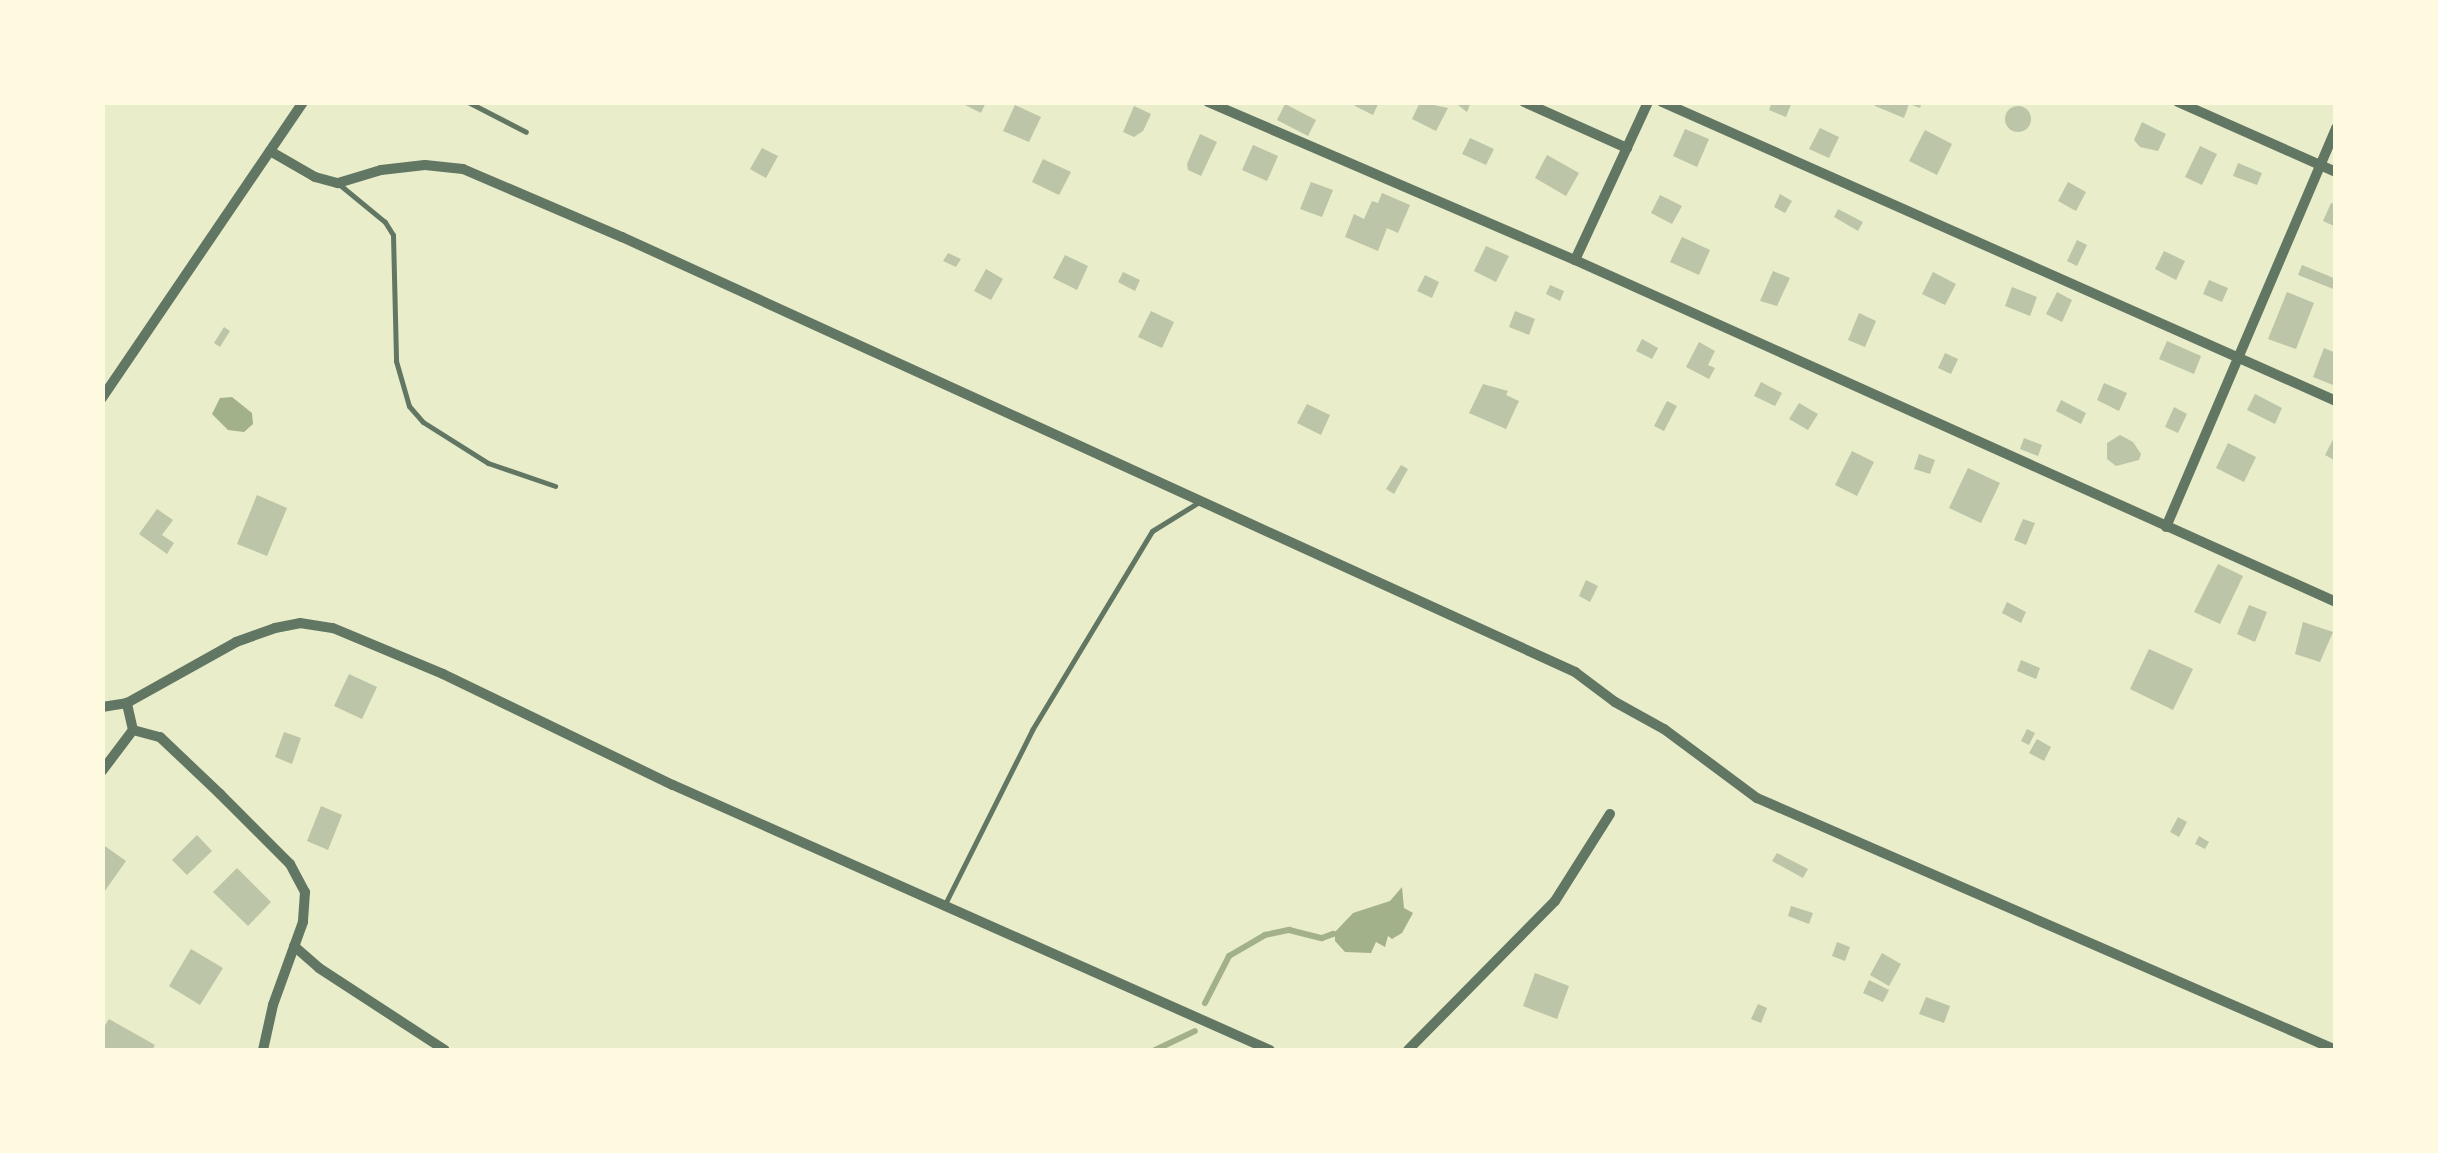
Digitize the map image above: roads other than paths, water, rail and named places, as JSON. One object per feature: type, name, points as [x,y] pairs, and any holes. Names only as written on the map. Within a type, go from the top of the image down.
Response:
[{"type":"street","points":[[102,398],[303,102]]},
{"type":"street","points":[[1208,102],[1575,260],[2336,602]]},
{"type":"street","points":[[1524,102],[1626,148]]},
{"type":"street","points":[[1575,260],[1648,102]]},
{"type":"street","points":[[1662,102],[2336,401]]},
{"type":"street","points":[[2178,102],[2336,172]]},
{"type":"street","points":[[2166,527],[2234,357],[2336,128]]},
{"type":"street","points":[[270,151],[315,178],[338,183],[381,170],[426,165],[463,169],[880,352],[1575,672],[1772,806],[2336,1050]]},
{"type":"street","points":[[102,707],[127,704],[236,642],[262,632],[300,623],[333,628],[443,674],[673,785],[1270,1050]]},
{"type":"street","points":[[127,704],[134,730]]},
{"type":"street","points":[[102,771],[134,730]]},
{"type":"street","points":[[134,730],[160,737],[290,864],[305,892],[303,922],[263,1050]]},
{"type":"street","points":[[1408,1050],[1555,900],[1610,814]]},
{"type":"street","points":[[294,946],[319,968],[446,1050]]},
{"type":"lane","points":[[468,102],[526,132]]},
{"type":"lane","points":[[338,183],[386,222],[393,234],[396,361],[409,406],[423,422],[488,463],[555,486]]},
{"type":"lane","points":[[945,904],[1032,730],[1152,531],[1199,502]]},
{"type":"waterway","points":[[1205,1003],[1229,956],[1265,935],[1289,930],[1322,938],[1333,934]]},
{"type":"waterway","points":[[1155,1050],[1195,1031]]}]
